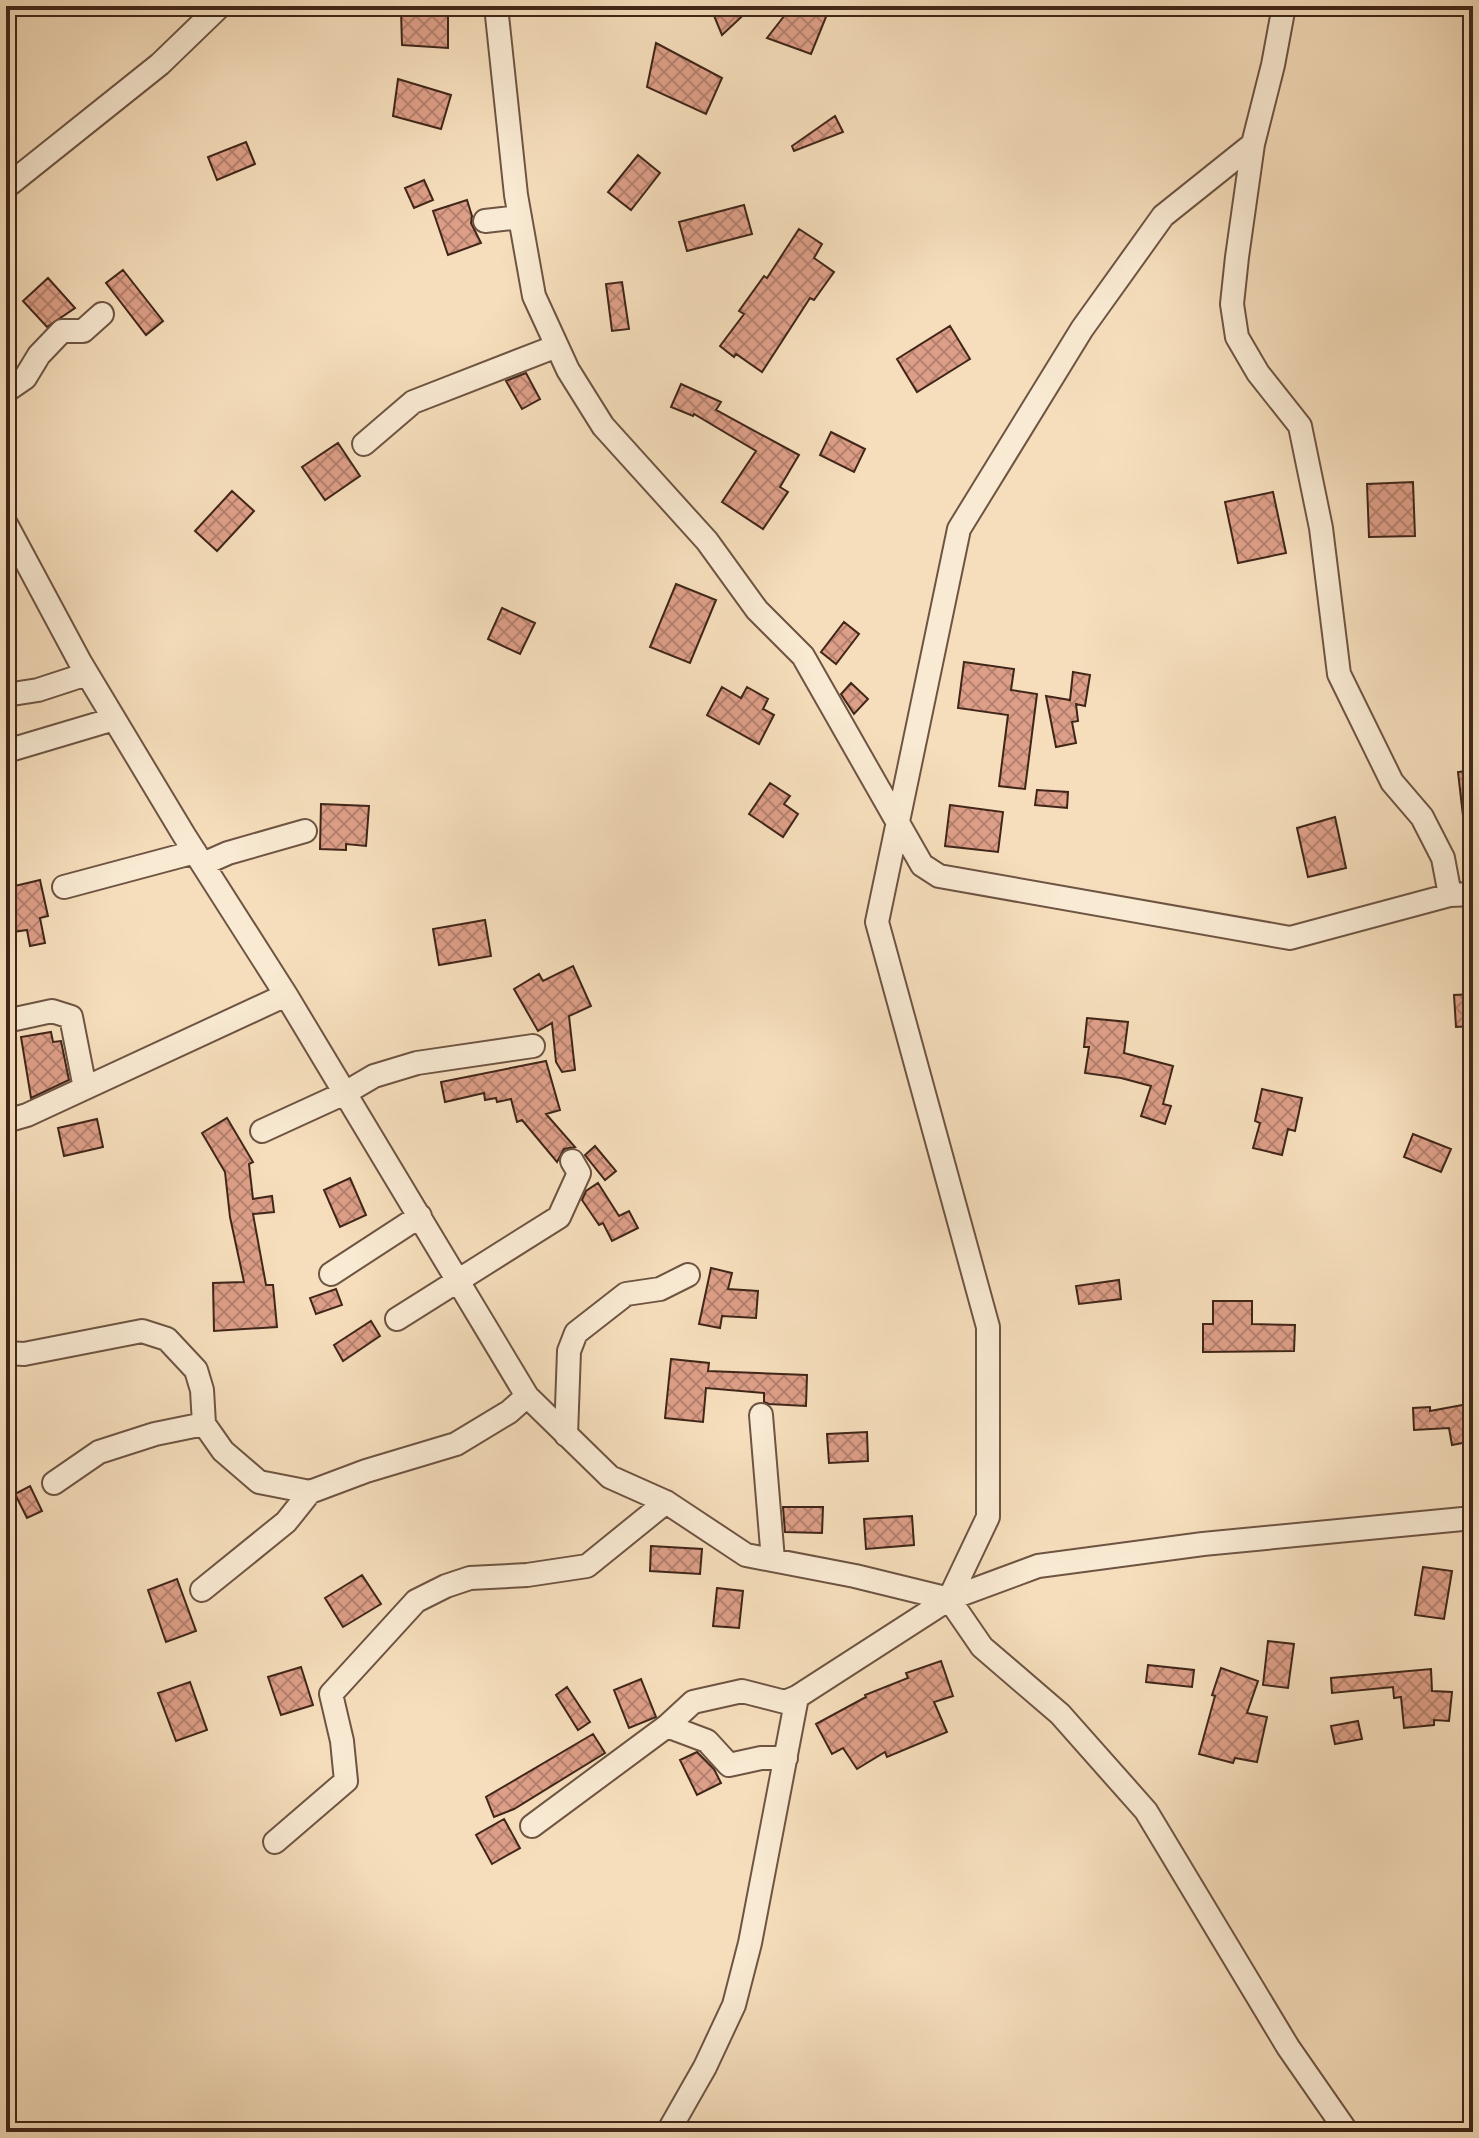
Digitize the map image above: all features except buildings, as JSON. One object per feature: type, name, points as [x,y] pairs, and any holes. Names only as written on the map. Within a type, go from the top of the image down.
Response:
[{"type":"street","points":[[6,187],[160,64],[220,6]]},
{"type":"street","points":[[496,6],[520,217],[534,296],[568,370],[603,426],[707,541],[757,610],[803,656],[922,865],[939,876],[1290,938],[1450,895],[1473,894]]},
{"type":"street","points":[[1284,6],[1253,144],[1232,304],[1237,337],[1258,373],[1300,426],[1321,528],[1339,674],[1392,782],[1422,817],[1443,858],[1450,895]]},
{"type":"street","points":[[949,1599],[988,1517],[988,1327],[877,922],[959,529],[1082,329],[1163,216],[1253,144]]},
{"type":"street","points":[[485,221],[520,217]]},
{"type":"street","points":[[6,391],[25,378],[39,355],[62,331],[83,331],[102,314]]},
{"type":"street","points":[[364,444],[413,402],[557,346]]},
{"type":"street","points":[[6,524],[87,674],[286,995],[527,1396],[610,1477],[666,1502],[746,1555],[855,1576],[949,1599],[982,1647],[1060,1714],[1146,1811],[1288,2047],[1347,2132]]},
{"type":"street","points":[[6,695],[38,690],[87,674]]},
{"type":"street","points":[[6,755],[10,750],[114,719]]},
{"type":"street","points":[[64,887],[228,853],[305,831]]},
{"type":"street","points":[[6,1121],[27,1115],[286,995]]},
{"type":"street","points":[[6,1021],[52,1011],[71,1017],[85,1088]]},
{"type":"street","points":[[262,1131],[345,1093],[374,1076],[417,1063],[533,1046]]},
{"type":"street","points":[[397,1319],[559,1217],[579,1173],[572,1161]]},
{"type":"street","points":[[331,1274],[420,1216]]},
{"type":"street","points":[[566,1435],[569,1351],[576,1333],[626,1294],[660,1289],[688,1275]]},
{"type":"street","points":[[6,1353],[24,1354],[142,1331],[167,1339],[196,1370],[202,1390],[204,1424],[223,1451],[259,1482],[310,1492]]},
{"type":"street","points":[[202,1590],[286,1522],[310,1492],[366,1471],[456,1444],[509,1412],[527,1396]]},
{"type":"street","points":[[761,1415],[773,1560]]},
{"type":"street","points":[[54,1483],[99,1452],[155,1434],[204,1424]]},
{"type":"street","points":[[275,1842],[346,1781],[342,1741],[331,1694],[416,1601],[470,1578],[527,1575],[587,1566],[666,1502]]},
{"type":"street","points":[[532,1826],[667,1726],[693,1702],[742,1691],[785,1702],[949,1599],[1038,1566],[1203,1544],[1473,1518]]},
{"type":"street","points":[[668,2132],[699,2078],[734,2005],[750,1943],[797,1697]]},
{"type":"street","points":[[667,1726],[707,1741],[729,1765],[761,1758],[786,1758]]}]
